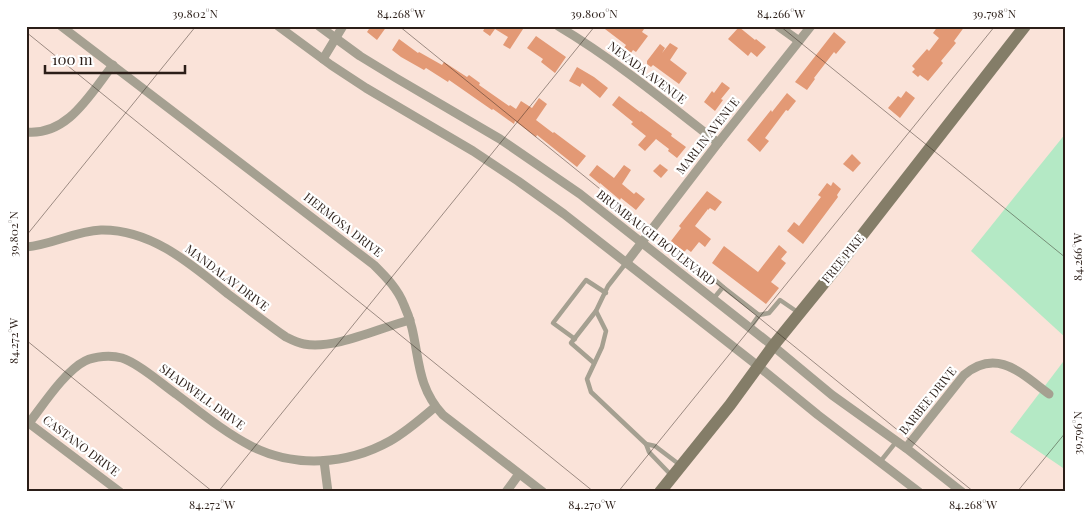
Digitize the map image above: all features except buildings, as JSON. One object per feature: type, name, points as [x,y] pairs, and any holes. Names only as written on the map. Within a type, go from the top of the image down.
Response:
[{"type":"main road","name":"FREE PIKE","points":[[660,492],[1025,26]]},
{"type":"street","name":"HERMOSA DRIVE","points":[[61,26],[374,265],[390,281],[405,305],[415,342],[419,372],[435,407],[543,492]]},
{"type":"street","points":[[278,26],[366,88],[473,151],[564,214],[918,492]]},
{"type":"street","name":"BRUMBAUGH BOULEVARD","points":[[319,26],[396,78],[500,139],[580,194],[773,346],[832,395],[897,441],[962,492]]},
{"type":"street","points":[[323,59],[343,26]]},
{"type":"street","name":"NEVADA AVENUE","points":[[558,26],[585,42],[640,81],[718,143]]},
{"type":"street","points":[[778,26],[798,41]]},
{"type":"street","name":"MARLIN AVENUE","points":[[626,263],[810,26]]},
{"type":"street","points":[[26,132],[41,132],[59,125],[68,119],[77,111],[112,65]]},
{"type":"street","name":"MANDALAY DRIVE","points":[[26,247],[38,246],[100,230],[116,231],[143,237],[158,243],[187,262],[286,337],[304,344],[315,346],[330,344],[410,320]]},
{"type":"street","name":"SHADWELL DRIVE","points":[[28,422],[67,374],[84,361],[102,357],[123,358],[143,370],[235,437],[252,447],[291,459],[324,461],[373,450],[415,424],[435,407]]},
{"type":"street","name":"BARBEE DRIVE","points":[[906,448],[964,375],[979,365],[996,362],[1007,364],[1049,394]]},
{"type":"street","name":"CASTANO DRIVE","points":[[28,422],[120,492]]},
{"type":"street","points":[[324,461],[328,492]]},
{"type":"street","points":[[506,492],[519,474]]},
{"type":"lane","points":[[594,363],[571,343],[596,311],[608,286],[626,263]]},
{"type":"lane","points":[[708,274],[759,315],[769,314],[780,300],[799,313]]},
{"type":"lane","points":[[575,338],[553,323],[586,280],[606,293]]},
{"type":"lane","points":[[713,300],[723,287]]},
{"type":"lane","points":[[596,311],[606,331],[602,347],[587,379],[592,392],[646,444],[649,452],[672,476]]},
{"type":"lane","points":[[750,328],[759,315]]},
{"type":"lane","points":[[880,462],[897,441]]},
{"type":"lane","points":[[646,444],[655,446],[681,466]]},
{"type":"green space","points":[[1066,133],[1066,338],[971,251]]},
{"type":"green space","points":[[1066,358],[1066,470],[1010,432]]}]
